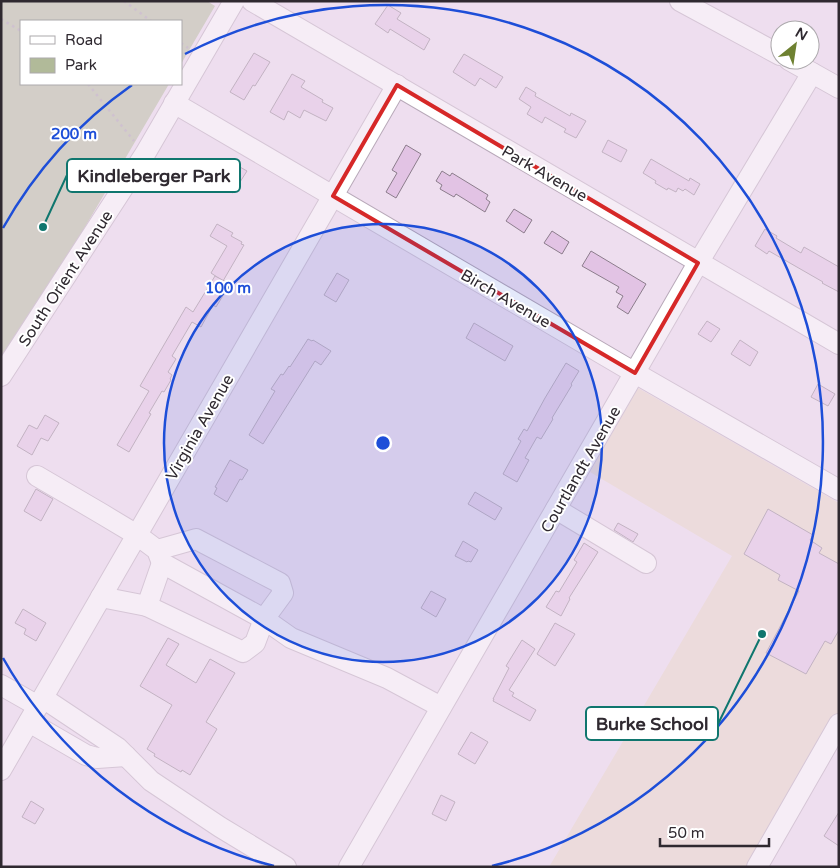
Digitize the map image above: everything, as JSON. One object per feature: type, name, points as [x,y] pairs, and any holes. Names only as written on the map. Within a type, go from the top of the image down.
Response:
[{"type":"street","name":"South Orient Avenue","points":[[1,376],[144,154],[234,1]]},
{"type":"street","name":"Park Avenue","points":[[252,1],[839,344]]},
{"type":"street","points":[[680,1],[770,50]]},
{"type":"street","points":[[806,70],[839,88]]},
{"type":"street","name":"Courtlandt Avenue","points":[[349,867],[698,263],[812,73]]},
{"type":"street","name":"Virginia Avenue","points":[[1,770],[397,85]]},
{"type":"street","name":"Birch Avenue","points":[[174,103],[839,490]]},
{"type":"street","points":[[37,476],[137,535],[160,557],[264,619],[291,638],[387,678],[442,707]]},
{"type":"street","points":[[556,509],[646,563]]},
{"type":"street","points":[[101,597],[146,606],[243,652],[255,643],[264,619],[283,593],[280,583],[196,539],[160,557],[146,606]]},
{"type":"street","points":[[1,685],[36,708],[118,748],[151,781],[220,828],[286,867]]},
{"type":"street","points":[[36,708],[86,755],[97,758],[126,756]]},
{"type":"street","points":[[756,867],[839,724]]},
{"type":"path","points":[[124,1],[150,20]]},
{"type":"path","points":[[1,19],[20,30]]},
{"type":"path","points":[[89,85],[144,154]]},
{"type":"highlighted area","points":[[397,85],[698,263],[635,373],[333,196]]},
{"type":"shaded area","points":[[638,388],[839,503],[839,712],[750,867],[549,867],[732,556],[590,472]]},
{"type":"green space","points":[[1,1],[207,1],[215,6],[182,62],[182,20],[20,20],[20,85],[168,85],[1,370]]},
{"type":"building","points":[[388,5],[401,13],[397,19],[430,39],[424,50],[390,29],[388,33],[375,24]]},
{"type":"building","points":[[254,53],[270,62],[244,100],[230,92]]},
{"type":"building","points":[[464,54],[503,77],[496,88],[480,78],[475,86],[453,72]]},
{"type":"building","points":[[292,74],[305,81],[301,87],[333,108],[326,121],[304,110],[300,118],[288,111],[284,120],[270,112]]},
{"type":"building","points":[[526,87],[536,93],[535,96],[570,116],[571,113],[586,121],[576,138],[564,132],[566,129],[545,117],[542,123],[527,114],[531,107],[519,99]]},
{"type":"building","points":[[608,140],[627,150],[621,162],[602,152]]},
{"type":"building","points":[[406,145],[421,154],[396,198],[386,192],[397,173],[392,170]]},
{"type":"building","points":[[651,159],[689,181],[690,178],[700,184],[694,195],[685,189],[683,191],[678,188],[676,192],[668,188],[667,190],[643,173]]},
{"type":"building","points":[[231,162],[247,171],[233,193],[218,184]]},
{"type":"building","points":[[442,171],[450,176],[452,173],[488,195],[486,199],[490,202],[485,212],[456,194],[454,197],[440,189],[442,185],[436,181]]},
{"type":"building","points":[[514,209],[532,220],[524,233],[506,221]]},
{"type":"building","points":[[217,224],[233,233],[231,236],[244,245],[223,281],[211,273],[227,246],[210,236]]},
{"type":"building","points":[[765,229],[801,253],[804,247],[839,267],[839,292],[769,251],[767,254],[755,246]]},
{"type":"building","points":[[552,231],[569,242],[562,254],[544,243]]},
{"type":"building","points":[[591,251],[646,284],[628,314],[617,307],[623,296],[616,292],[619,287],[582,266]]},
{"type":"building","points":[[337,273],[349,280],[336,302],[324,295]]},
{"type":"building","points":[[215,276],[230,284],[216,307],[213,305],[201,327],[192,322],[172,356],[176,359],[168,372],[172,375],[171,380],[149,413],[151,414],[129,452],[117,445],[149,391],[140,386],[186,307],[193,312]]},
{"type":"building","points":[[707,321],[720,329],[711,342],[698,334]]},
{"type":"building","points":[[474,323],[513,346],[505,361],[466,338]]},
{"type":"building","points":[[308,339],[331,351],[321,365],[315,361],[263,444],[249,435],[275,391],[271,389],[281,374],[283,375],[290,367]]},
{"type":"building","points":[[740,340],[758,352],[750,366],[731,354]]},
{"type":"building","points":[[566,363],[579,371],[541,439],[537,437],[525,458],[529,460],[517,482],[503,474],[521,441],[518,439],[524,429],[527,431]]},
{"type":"building","points":[[818,384],[835,394],[828,406],[811,397]]},
{"type":"building","points":[[45,415],[59,423],[48,441],[41,438],[32,455],[17,446],[29,425],[37,429]]},
{"type":"building","points":[[230,460],[248,470],[242,480],[240,479],[227,502],[214,494],[217,488],[215,487]]},
{"type":"building","points":[[36,489],[53,499],[41,521],[24,511]]},
{"type":"building","points":[[475,492],[502,508],[495,520],[468,504]]},
{"type":"building","points":[[768,509],[813,535],[810,540],[822,548],[819,553],[839,564],[839,630],[831,644],[825,641],[806,674],[766,653],[799,591],[778,580],[780,575],[744,554]]},
{"type":"building","points":[[618,523],[638,534],[633,542],[614,530]]},
{"type":"building","points":[[463,541],[478,550],[471,562],[455,556]]},
{"type":"building","points":[[584,543],[598,552],[569,598],[561,616],[546,607],[556,591],[559,592],[577,562],[574,560]]},
{"type":"building","points":[[431,591],[446,599],[436,617],[421,608]]},
{"type":"building","points":[[23,609],[46,623],[36,641],[24,634],[26,629],[15,623]]},
{"type":"building","points":[[555,623],[575,634],[555,666],[537,654]]},
{"type":"building","points":[[168,638],[179,644],[166,665],[196,683],[210,659],[235,673],[206,722],[217,729],[190,775],[182,770],[181,772],[154,756],[155,754],[147,749],[172,705],[140,686]]},
{"type":"building","points":[[522,640],[535,649],[509,690],[514,693],[512,696],[536,710],[530,721],[493,701],[509,668],[506,666]]},
{"type":"building","points":[[471,732],[488,742],[475,764],[458,754]]},
{"type":"building","points":[[441,795],[455,802],[446,821],[432,814]]},
{"type":"building","points":[[31,801],[44,809],[35,824],[22,817]]},
{"type":"building","points":[[839,812],[839,846],[824,836]]},
{"type":"place","name":"Kindleberger Park","points":[[43,227]]},
{"type":"place","name":"Burke School","points":[[762,634]]}]
